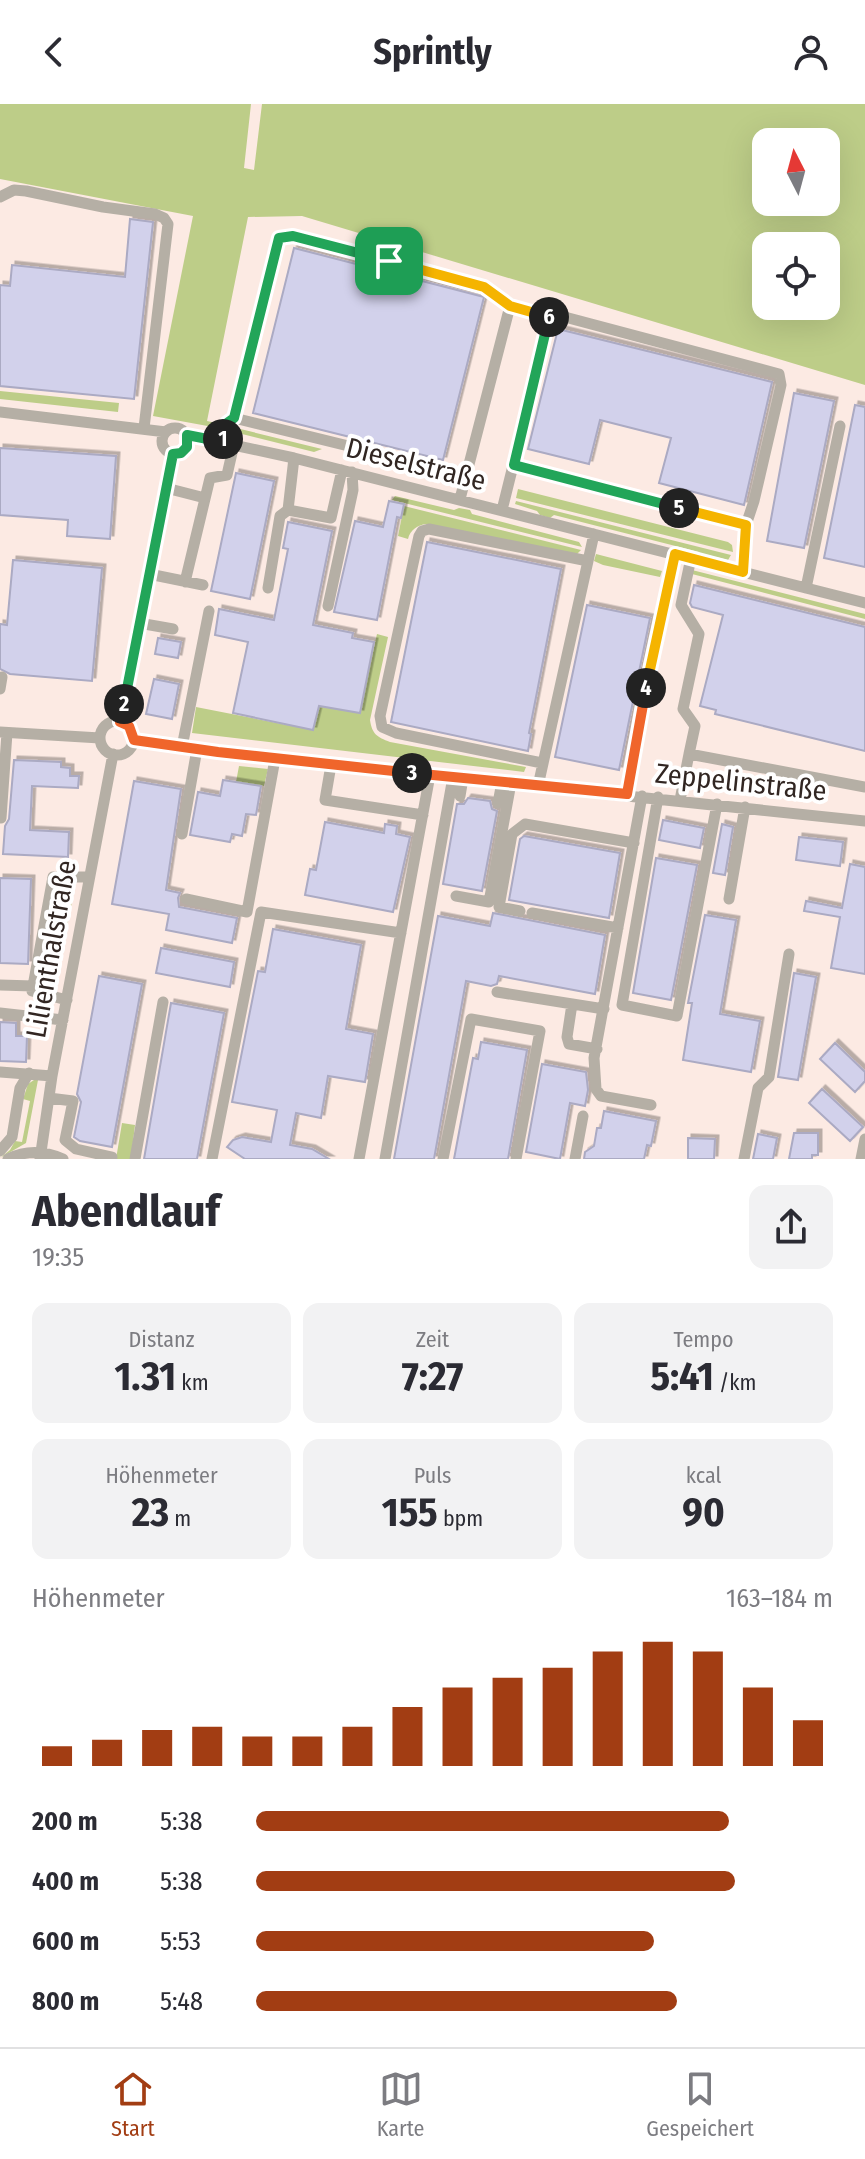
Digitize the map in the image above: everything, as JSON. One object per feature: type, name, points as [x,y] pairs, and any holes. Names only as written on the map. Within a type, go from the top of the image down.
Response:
[{"type":"street","points":[[0,197],[14,190],[26,191],[155,214],[168,224],[144,428]]},
{"type":"street","points":[[185,582],[210,478],[227,475],[227,423],[234,418],[279,238],[293,236],[484,287],[510,306],[550,317],[561,316],[779,374],[781,385],[746,525],[743,572]]},
{"type":"street","points":[[460,499],[510,306]]},
{"type":"street","points":[[502,510],[550,317]]},
{"type":"street","points":[[0,412],[166,432],[177,428],[187,435],[187,447],[181,453],[173,454],[166,450],[162,443],[166,432]]},
{"type":"street","points":[[234,418],[467,475]]},
{"type":"street","points":[[806,588],[840,426]]},
{"type":"street","name":"Dieselstraße","points":[[187,435],[347,471],[865,603]]},
{"type":"street","points":[[120,722],[173,454]]},
{"type":"street","points":[[268,588],[280,516],[288,510],[294,458]]},
{"type":"street","points":[[514,465],[746,525]]},
{"type":"street","points":[[288,510],[331,518],[347,471]]},
{"type":"street","points":[[328,606],[353,490],[347,471]]},
{"type":"street","points":[[166,488],[205,498]]},
{"type":"street","points":[[542,763],[396,733],[382,727],[380,716],[419,536],[429,529],[588,561]]},
{"type":"street","points":[[538,786],[594,534]]},
{"type":"street","points":[[627,794],[675,554]]},
{"type":"street","points":[[680,800],[695,726],[683,709],[699,634],[681,605],[691,558]]},
{"type":"street","points":[[149,574],[203,585]]},
{"type":"street","points":[[182,747],[209,611]]},
{"type":"street","points":[[139,623],[173,629]]},
{"type":"street","points":[[120,722],[129,726],[134,740],[124,753],[113,754],[105,750],[100,738],[107,725],[120,722]]},
{"type":"street","points":[[1,818],[4,732],[100,738]]},
{"type":"street","name":"Zeppelinstraße","points":[[134,740],[275,759],[865,821]]},
{"type":"street","points":[[182,834],[197,749]]},
{"type":"street","name":"Lilienthalstraße","points":[[40,1157],[52,1076],[113,754]]},
{"type":"street","points":[[689,754],[865,787]]},
{"type":"street","points":[[186,899],[247,912],[275,759]]},
{"type":"street","points":[[331,765],[325,800],[423,815]]},
{"type":"street","points":[[359,1159],[430,775]]},
{"type":"street","points":[[458,778],[460,796]]},
{"type":"street","points":[[385,1159],[458,778]]},
{"type":"street","points":[[498,803],[507,783]]},
{"type":"street","points":[[456,896],[489,902],[507,783]]},
{"type":"street","points":[[642,796],[594,1058],[596,1089],[601,1096],[651,1105]]},
{"type":"street","points":[[658,797],[622,1005],[677,1016],[717,804]]},
{"type":"street","points":[[729,899],[745,807]]},
{"type":"street","points":[[618,928],[499,907],[512,834],[525,824],[634,843]]},
{"type":"street","points":[[94,846],[107,848]]},
{"type":"street","points":[[67,1000],[32,991],[53,877],[89,877]]},
{"type":"street","points":[[212,1159],[261,912],[401,933]]},
{"type":"street","points":[[744,1159],[758,1088],[769,1077],[789,954]]},
{"type":"street","points":[[0,985],[33,986]]},
{"type":"street","points":[[497,992],[604,1009]]},
{"type":"street","points":[[135,1159],[163,1002]]},
{"type":"street","points":[[572,1004],[567,1037],[569,1044],[597,1049]]},
{"type":"street","points":[[0,1013],[63,1020]]},
{"type":"street","points":[[443,1159],[471,1019],[540,1031],[516,1159]]},
{"type":"street","points":[[0,1072],[52,1076]]},
{"type":"street","points":[[0,1151],[12,1137],[20,1088],[29,1073]]},
{"type":"street","points":[[49,1098],[73,1101],[65,1140],[76,1149],[112,1157]]},
{"type":"street","points":[[575,1159],[583,1116]]},
{"type":"street","points":[[861,1159],[865,1139]]},
{"type":"street","points":[[8,1159],[22,1152],[63,1159]]},
{"type":"green space","points":[[0,104],[251,104],[244,168],[254,170],[262,104],[865,104],[865,385],[302,216],[248,217],[207,421],[221,424],[213,427],[153,416],[193,216],[0,179]]},
{"type":"green space","points":[[0,391],[119,403],[118,412],[0,399]]},
{"type":"green space","points":[[232,427],[322,449],[314,452],[234,432]]},
{"type":"green space","points":[[518,489],[728,542],[733,552],[516,498]]},
{"type":"green space","points":[[395,496],[454,510],[470,510],[472,514],[579,542],[582,547],[392,500]]},
{"type":"green space","points":[[516,501],[731,555],[728,560],[711,559],[699,552],[554,515],[550,518],[515,504]]},
{"type":"green space","points":[[404,506],[581,550],[577,554],[426,524],[415,528],[408,539],[398,536]]},
{"type":"green space","points":[[596,554],[662,571],[660,577],[603,565],[594,561]]},
{"type":"green space","points":[[692,570],[865,614],[865,619],[692,574]]},
{"type":"green space","points":[[377,634],[388,637],[370,720],[376,734],[390,742],[526,767],[524,772],[192,733],[196,707],[313,730],[319,706],[359,713]]},
{"type":"green space","points":[[239,766],[268,769],[264,786],[236,782]]},
{"type":"green space","points":[[59,881],[76,881],[53,990],[39,984],[41,976],[49,977],[65,891],[58,889]]},
{"type":"green space","points":[[38,1080],[26,1143],[0,1158],[15,1141],[22,1142],[30,1101],[23,1099],[28,1084]]},
{"type":"green space","points":[[122,1123],[135,1125],[131,1159],[116,1159]]},
{"type":"building","points":[[130,219],[153,222],[134,399],[0,386],[0,285],[10,286],[12,265],[125,277]]},
{"type":"building","points":[[294,248],[484,297],[443,460],[253,413]]},
{"type":"building","points":[[558,329],[772,382],[744,505],[659,483],[671,438],[600,420],[589,464],[528,449]]},
{"type":"building","points":[[794,393],[834,401],[804,548],[767,541]]},
{"type":"building","points":[[855,405],[865,407],[865,567],[824,558]]},
{"type":"building","points":[[0,448],[116,456],[110,539],[67,536],[68,520],[0,515]]},
{"type":"building","points":[[236,473],[274,481],[250,599],[211,591]]},
{"type":"building","points":[[389,501],[404,504],[401,518],[397,517],[377,620],[334,612],[355,521],[383,527]]},
{"type":"building","points":[[288,522],[332,531],[313,625],[353,633],[352,638],[374,642],[360,713],[319,706],[313,730],[233,713],[248,642],[215,635],[219,609],[274,620],[288,549],[283,548]]},
{"type":"building","points":[[427,542],[561,569],[528,751],[391,722]]},
{"type":"building","points":[[13,560],[102,568],[92,681],[10,674],[0,669],[0,624],[7,625]]},
{"type":"building","points":[[694,585],[865,627],[865,751],[715,714],[716,710],[700,706],[723,615],[692,607]]},
{"type":"building","points":[[587,605],[650,618],[619,770],[555,757]]},
{"type":"building","points":[[158,638],[181,642],[178,658],[155,654]]},
{"type":"building","points":[[154,679],[179,684],[172,719],[146,714]]},
{"type":"building","points":[[14,760],[61,762],[61,767],[70,768],[70,776],[79,776],[78,788],[32,786],[30,830],[69,832],[68,857],[3,854]]},
{"type":"building","points":[[223,780],[261,786],[256,815],[246,814],[242,836],[232,834],[230,842],[190,835],[198,792],[220,796]]},
{"type":"building","points":[[134,781],[181,789],[166,890],[180,893],[179,907],[237,918],[232,943],[166,930],[169,914],[112,904]]},
{"type":"building","points":[[468,798],[490,801],[492,809],[497,811],[482,891],[443,884],[457,804],[464,804]]},
{"type":"building","points":[[663,820],[704,828],[700,848],[659,840]]},
{"type":"building","points":[[325,822],[384,833],[385,824],[397,826],[396,834],[410,837],[393,912],[305,895],[310,869],[316,870]]},
{"type":"building","points":[[722,824],[733,827],[725,875],[713,873]]},
{"type":"building","points":[[524,836],[620,853],[609,918],[509,900],[520,839]]},
{"type":"building","points":[[799,837],[843,842],[840,866],[796,860]]},
{"type":"building","points":[[656,858],[697,865],[671,1000],[633,993]]},
{"type":"building","points":[[850,864],[865,867],[865,974],[831,968],[840,917],[804,911],[806,901],[842,908]]},
{"type":"building","points":[[0,878],[31,879],[28,964],[0,963]]},
{"type":"building","points":[[493,913],[605,935],[595,994],[499,976],[497,984],[491,986],[466,981],[434,1159],[394,1159],[438,916],[490,926]]},
{"type":"building","points":[[705,915],[736,920],[720,1014],[760,1021],[751,1072],[683,1060],[692,1003],[688,1003]]},
{"type":"building","points":[[273,929],[361,945],[346,1029],[373,1034],[365,1082],[328,1076],[321,1118],[296,1113],[290,1145],[312,1149],[329,1159],[245,1159],[227,1147],[233,1140],[242,1137],[271,1142],[277,1110],[232,1102],[258,971],[265,972]]},
{"type":"building","points":[[161,948],[234,962],[230,987],[156,973]]},
{"type":"building","points":[[794,973],[816,977],[798,1080],[778,1077]]},
{"type":"building","points":[[99,976],[142,984],[112,1147],[74,1137],[81,1102],[77,1094]]},
{"type":"building","points":[[171,1003],[224,1013],[197,1159],[144,1159]]},
{"type":"building","points":[[0,1022],[16,1023],[16,1036],[27,1036],[26,1062],[0,1061]]},
{"type":"building","points":[[481,1042],[527,1050],[508,1159],[454,1159],[473,1058],[478,1059]]},
{"type":"building","points":[[835,1043],[865,1072],[865,1081],[855,1092],[820,1059]]},
{"type":"building","points":[[542,1064],[586,1072],[588,1090],[585,1106],[570,1103],[560,1159],[526,1152]]},
{"type":"building","points":[[822,1089],[863,1127],[850,1141],[809,1103]]},
{"type":"building","points":[[604,1111],[656,1121],[651,1146],[647,1145],[644,1159],[584,1159],[585,1152],[594,1146]]},
{"type":"building","points":[[794,1133],[818,1133],[818,1155],[812,1155],[812,1159],[789,1159]]},
{"type":"building","points":[[758,1134],[777,1138],[773,1159],[753,1159]]},
{"type":"building","points":[[688,1138],[715,1139],[714,1159],[688,1159]]},
{"type":"route","points":[[293,236],[389,261],[484,287],[510,306],[550,317],[514,465],[746,525],[743,572],[675,554],[627,794],[182,747],[134,740],[129,726],[120,722],[173,454],[181,453],[187,447],[187,435],[223,442],[227,423],[234,418],[279,238],[293,236]]}]
